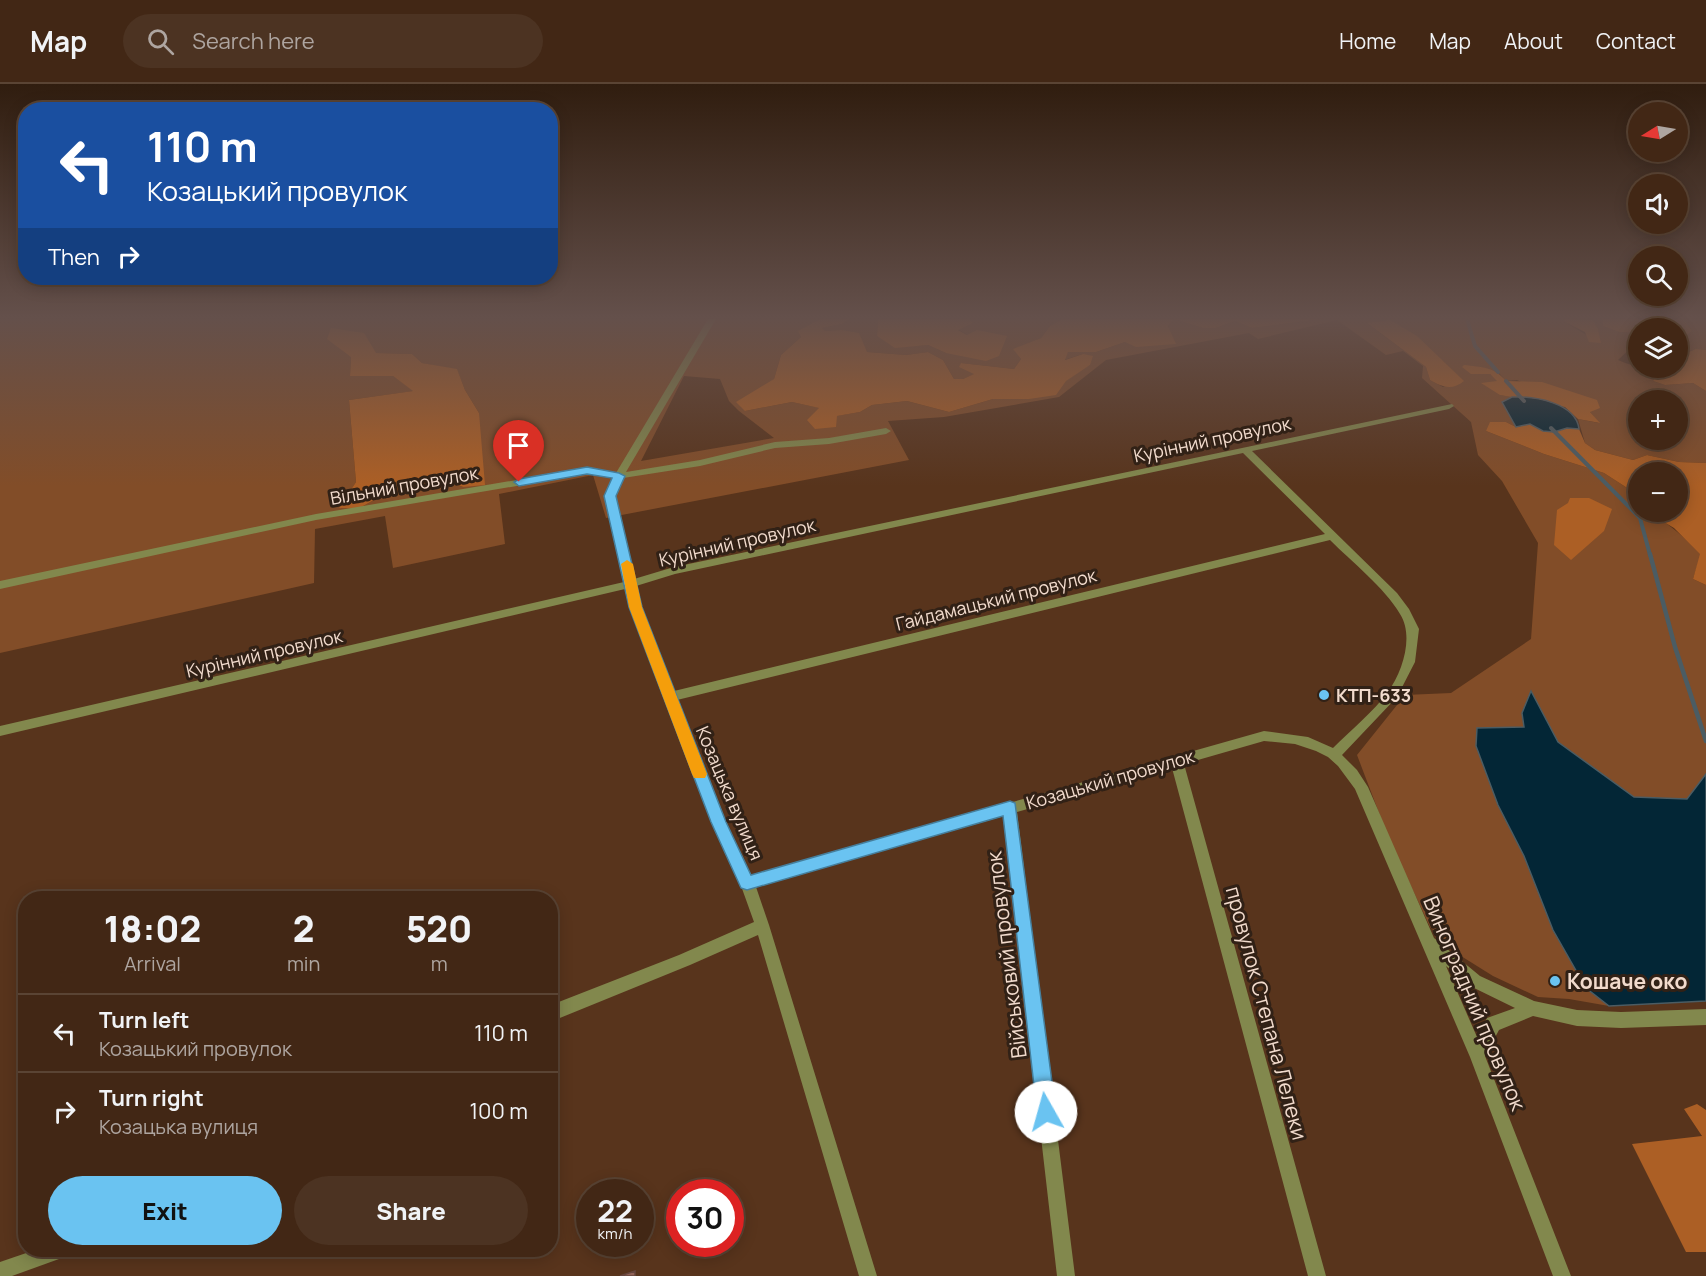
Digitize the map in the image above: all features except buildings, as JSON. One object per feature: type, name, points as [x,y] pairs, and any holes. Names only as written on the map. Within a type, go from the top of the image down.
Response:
[{"type":"street","points":[[619,476],[679,375]]},
{"type":"street","name":"Курінний провулок","points":[[0,731],[631,584],[697,566],[1449,406]]},
{"type":"street","name":"Вільний провулок","points":[[0,585],[316,517],[587,471],[619,476],[700,463],[775,445],[829,441],[886,431]]},
{"type":"street","points":[[1245,449],[1393,596],[1405,612],[1413,629],[1409,662],[1393,694],[1335,754]]},
{"type":"street","name":"Козацька вулиця","points":[[619,476],[610,496],[635,607],[718,822],[747,883],[762,925],[868,1276]]},
{"type":"street","name":"Гайдамацький провулок","points":[[669,697],[1331,536]]},
{"type":"street","name":"Козацький провулок","points":[[747,883],[1264,736],[1289,737],[1335,754]]},
{"type":"street","name":"Виноградний провулок","points":[[1335,754],[1351,769],[1361,787],[1477,1055],[1562,1276]]},
{"type":"street","name":"провулок Степана Лелеки","points":[[1176,760],[1317,1276]]},
{"type":"street","name":"Військовий провулок","points":[[1010,808],[1066,1276]]},
{"type":"street","points":[[558,1010],[596,997],[734,940],[762,925]]},
{"type":"street","points":[[1428,942],[1475,981],[1533,1008],[1577,1018],[1621,1020],[1706,1017]]},
{"type":"street","points":[[1477,1055],[1493,1024],[1533,1008]]},
{"type":"street","points":[[0,1271],[39,1257]]},
{"type":"shaded area","points":[[0,375],[393,376],[414,391],[349,400],[356,482],[340,508],[358,509],[388,492],[451,482],[463,487],[479,413],[459,375],[775,375],[774,379],[745,411],[792,402],[820,408],[836,416],[860,412],[872,405],[907,401],[949,412],[993,399],[1029,399],[1073,375],[1087,375],[1059,397],[944,417],[888,421],[909,460],[606,518],[593,475],[499,494],[505,544],[393,568],[385,516],[315,529],[314,583],[0,653]],"holes":[[[684,376],[720,379],[729,401],[774,438],[641,461]]]},
{"type":"shaded area","points":[[459,375],[465,390],[479,413],[485,485],[463,487],[451,482],[388,492],[358,509],[339,508],[356,482],[349,400],[413,391],[393,376],[350,376]]},
{"type":"shaded area","points":[[775,375],[951,375],[954,379],[963,379],[973,375],[1076,375],[1066,381],[1056,395],[1029,399],[993,399],[949,412],[907,401],[872,405],[860,412],[837,416],[836,427],[815,429],[807,420],[819,408],[792,402],[745,411],[736,402],[774,379]]},
{"type":"shaded area","points":[[951,375],[973,375],[963,379],[954,379]]},
{"type":"shaded area","points":[[1422,375],[1428,375],[1430,380],[1443,387],[1463,381],[1457,375],[1491,375],[1498,381],[1500,395],[1512,397],[1503,402],[1516,427],[1506,422],[1486,431],[1544,454],[1604,473],[1628,488],[1628,522],[1664,522],[1701,554],[1693,579],[1706,585],[1706,774],[1687,799],[1634,797],[1558,742],[1531,692],[1524,727],[1477,728],[1498,805],[1524,856],[1553,930],[1586,988],[1609,1006],[1569,999],[1538,997],[1493,976],[1461,956],[1430,927],[1389,839],[1357,755],[1405,695],[1451,693],[1531,639],[1538,543],[1502,481],[1478,455],[1471,422],[1422,378]]},
{"type":"shaded area","points":[[1428,375],[1457,375],[1464,381],[1447,387],[1430,380]]},
{"type":"shaded area","points":[[1491,375],[1500,375],[1506,381],[1542,382],[1597,400],[1600,408],[1590,412],[1600,423],[1578,419],[1565,407],[1500,395],[1481,383],[1497,381]]},
{"type":"shaded area","points":[[1500,375],[1628,375],[1628,378],[1655,378],[1653,381],[1665,385],[1693,383],[1706,391],[1706,463],[1679,462],[1647,455],[1633,460],[1595,450],[1585,443],[1578,419],[1599,423],[1590,412],[1517,380],[1506,381]]},
{"type":"shaded area","points":[[1688,375],[1706,375],[1706,391],[1693,383],[1665,385],[1653,381],[1655,378],[1688,378]]},
{"type":"shaded area","points":[[1490,422],[1506,422],[1516,427],[1530,424],[1544,431],[1554,432],[1567,428],[1579,429],[1585,443],[1595,450],[1633,460],[1647,455],[1679,462],[1628,462],[1628,488],[1604,473],[1544,454],[1486,431]]},
{"type":"shaded area","points":[[1688,462],[1706,463],[1706,585],[1693,579],[1700,554],[1674,528],[1664,522],[1688,522]]},
{"type":"shaded area","points":[[1570,498],[1589,498],[1612,509],[1604,531],[1571,560],[1554,545],[1557,510],[1568,503]]},
{"type":"shaded area","points":[[1697,1104],[1706,1110],[1706,1252],[1686,1252],[1632,1144],[1702,1136],[1684,1109]]},
{"type":"water","points":[[1512,397],[1543,400],[1563,407],[1576,420],[1579,429],[1567,428],[1554,432],[1543,431],[1530,424],[1516,427],[1502,402]]},
{"type":"water","points":[[1531,691],[1558,742],[1634,797],[1687,799],[1706,774],[1706,1001],[1609,1006],[1586,988],[1553,930],[1524,856],[1498,805],[1476,746],[1477,728],[1524,727],[1522,713]]},
{"type":"waterway","points":[[1506,381],[1524,401]]},
{"type":"waterway","points":[[1551,428],[1640,518],[1650,555]]},
{"type":"waterway","points":[[1650,554],[1675,647],[1706,741]]},
{"type":"slow traffic","points":[[627,564],[635,607],[700,774]]},
{"type":"place","name":"КТП-633","points":[[1324,695]]},
{"type":"place","name":"Кошаче око","points":[[1555,981]]},
{"type":"route","points":[[519,482],[587,471],[619,476],[610,496],[635,607],[718,822],[747,883],[1010,808],[1046,1112]]}]
